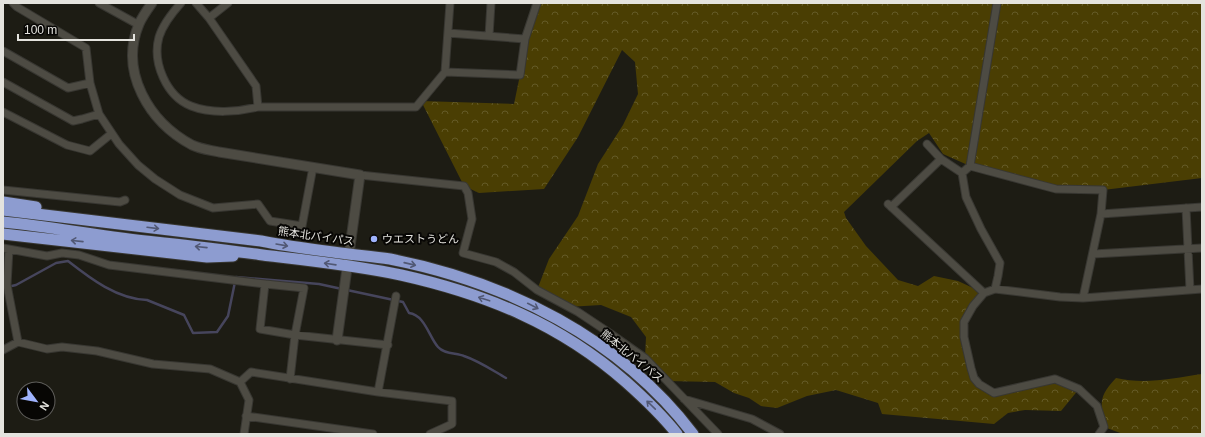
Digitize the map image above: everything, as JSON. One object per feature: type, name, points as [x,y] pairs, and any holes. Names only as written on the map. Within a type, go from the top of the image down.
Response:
[{"type":"highway","points":[[3,202],[94,215],[127,225]]},
{"type":"highway","name":"熊本北バイパス","points":[[3,210],[261,241],[297,248],[390,259],[468,279],[532,304],[600,345],[628,367],[664,400],[693,434]]},
{"type":"highway","name":"熊本北バイパス","points":[[3,222],[122,239],[234,250],[347,266],[399,275],[436,284],[494,302],[567,338],[607,365],[659,413],[677,434]]},
{"type":"highway","points":[[3,234],[207,257],[270,256]]},
{"type":"street","points":[[13,3],[17,7],[86,48],[90,83],[99,114],[112,134],[128,154],[147,173],[180,195],[213,208],[258,204],[270,221],[302,226],[313,167]]},
{"type":"street","points":[[100,3],[139,25]]},
{"type":"street","points":[[152,3],[139,25],[133,48],[133,62],[138,85],[149,106],[156,116],[172,131],[200,148],[219,152],[360,175],[464,186],[468,193],[472,219],[463,253],[496,262],[514,272],[537,290],[578,312],[645,358],[718,434]]},
{"type":"street","points":[[181,3],[164,26],[160,36],[157,50],[158,61],[161,72],[174,94],[191,106],[208,110],[248,109],[258,107],[416,107],[445,72],[450,3]]},
{"type":"street","points":[[196,3],[256,86],[258,107]]},
{"type":"street","points":[[208,18],[228,3]]},
{"type":"street","points":[[489,36],[491,3]]},
{"type":"street","points":[[445,72],[520,75],[525,39],[537,3]]},
{"type":"street","points":[[962,173],[970,166],[997,3]]},
{"type":"street","points":[[448,33],[525,39]]},
{"type":"street","points":[[3,51],[68,88],[90,83]]},
{"type":"street","points":[[3,82],[73,121],[99,114]]},
{"type":"street","points":[[3,112],[67,144],[90,151],[112,134]]},
{"type":"street","points":[[928,144],[941,159],[962,173],[966,197],[981,229],[1000,263],[995,290]]},
{"type":"street","points":[[941,159],[890,206],[984,293]]},
{"type":"street","points":[[970,166],[1056,189],[1103,190],[1101,214],[1084,298]]},
{"type":"street","points":[[337,340],[360,175]]},
{"type":"street","points":[[3,190],[106,201],[120,202],[125,200]]},
{"type":"street","points":[[1101,214],[1202,207]]},
{"type":"street","points":[[1186,208],[1190,290]]},
{"type":"street","points":[[18,342],[7,285],[6,248],[47,256],[62,253],[79,255],[109,264],[304,288],[295,335],[290,379]]},
{"type":"street","points":[[1093,254],[1202,248]]},
{"type":"street","points":[[265,284],[260,329],[295,335],[388,345]]},
{"type":"street","points":[[1100,434],[1104,427],[1097,406],[1079,389],[1064,382],[1055,379],[994,393],[979,384],[970,368],[964,337],[964,322],[973,306],[984,293],[995,290],[1060,298],[1084,298],[1202,289]]},
{"type":"street","points":[[378,392],[396,296]]},
{"type":"street","points":[[3,350],[18,342],[47,349],[62,347],[97,351],[153,364],[210,369],[240,382],[249,400],[244,434]]},
{"type":"street","points":[[240,382],[251,372],[378,392],[452,401],[452,424],[430,434]]},
{"type":"street","points":[[682,398],[752,419],[780,434]]},
{"type":"street","points":[[246,416],[373,434]]},
{"type":"green space","points":[[537,3],[1202,3],[1202,178],[1103,190],[1073,190],[970,166],[943,154],[929,133],[917,141],[844,212],[846,218],[866,246],[898,280],[918,286],[934,276],[958,281],[984,293],[964,322],[974,378],[994,393],[1064,382],[1079,389],[1061,411],[1025,410],[1008,413],[994,424],[882,414],[878,403],[836,390],[807,396],[777,408],[761,406],[749,398],[734,393],[715,382],[666,381],[645,358],[646,337],[631,317],[601,305],[567,307],[537,290],[549,259],[578,216],[598,164],[623,125],[638,94],[635,62],[622,50],[578,137],[544,189],[479,193],[464,186],[421,101],[514,104],[525,39]]},
{"type":"green space","points":[[1202,374],[1202,434],[1123,434],[1104,427],[1102,400],[1106,390],[1116,378],[1149,381]]},
{"type":"waterway","points":[[3,288],[16,285],[56,263],[68,261],[95,281],[115,292],[136,299],[147,300],[184,315],[193,333],[217,332],[228,316],[236,277],[319,284],[342,289]]},
{"type":"waterway","points":[[347,290],[403,302],[409,313],[419,318],[423,322],[438,347],[447,352],[470,358],[506,378]]},
{"type":"place","name":"ウエストうどん","points":[[374,239]]}]
